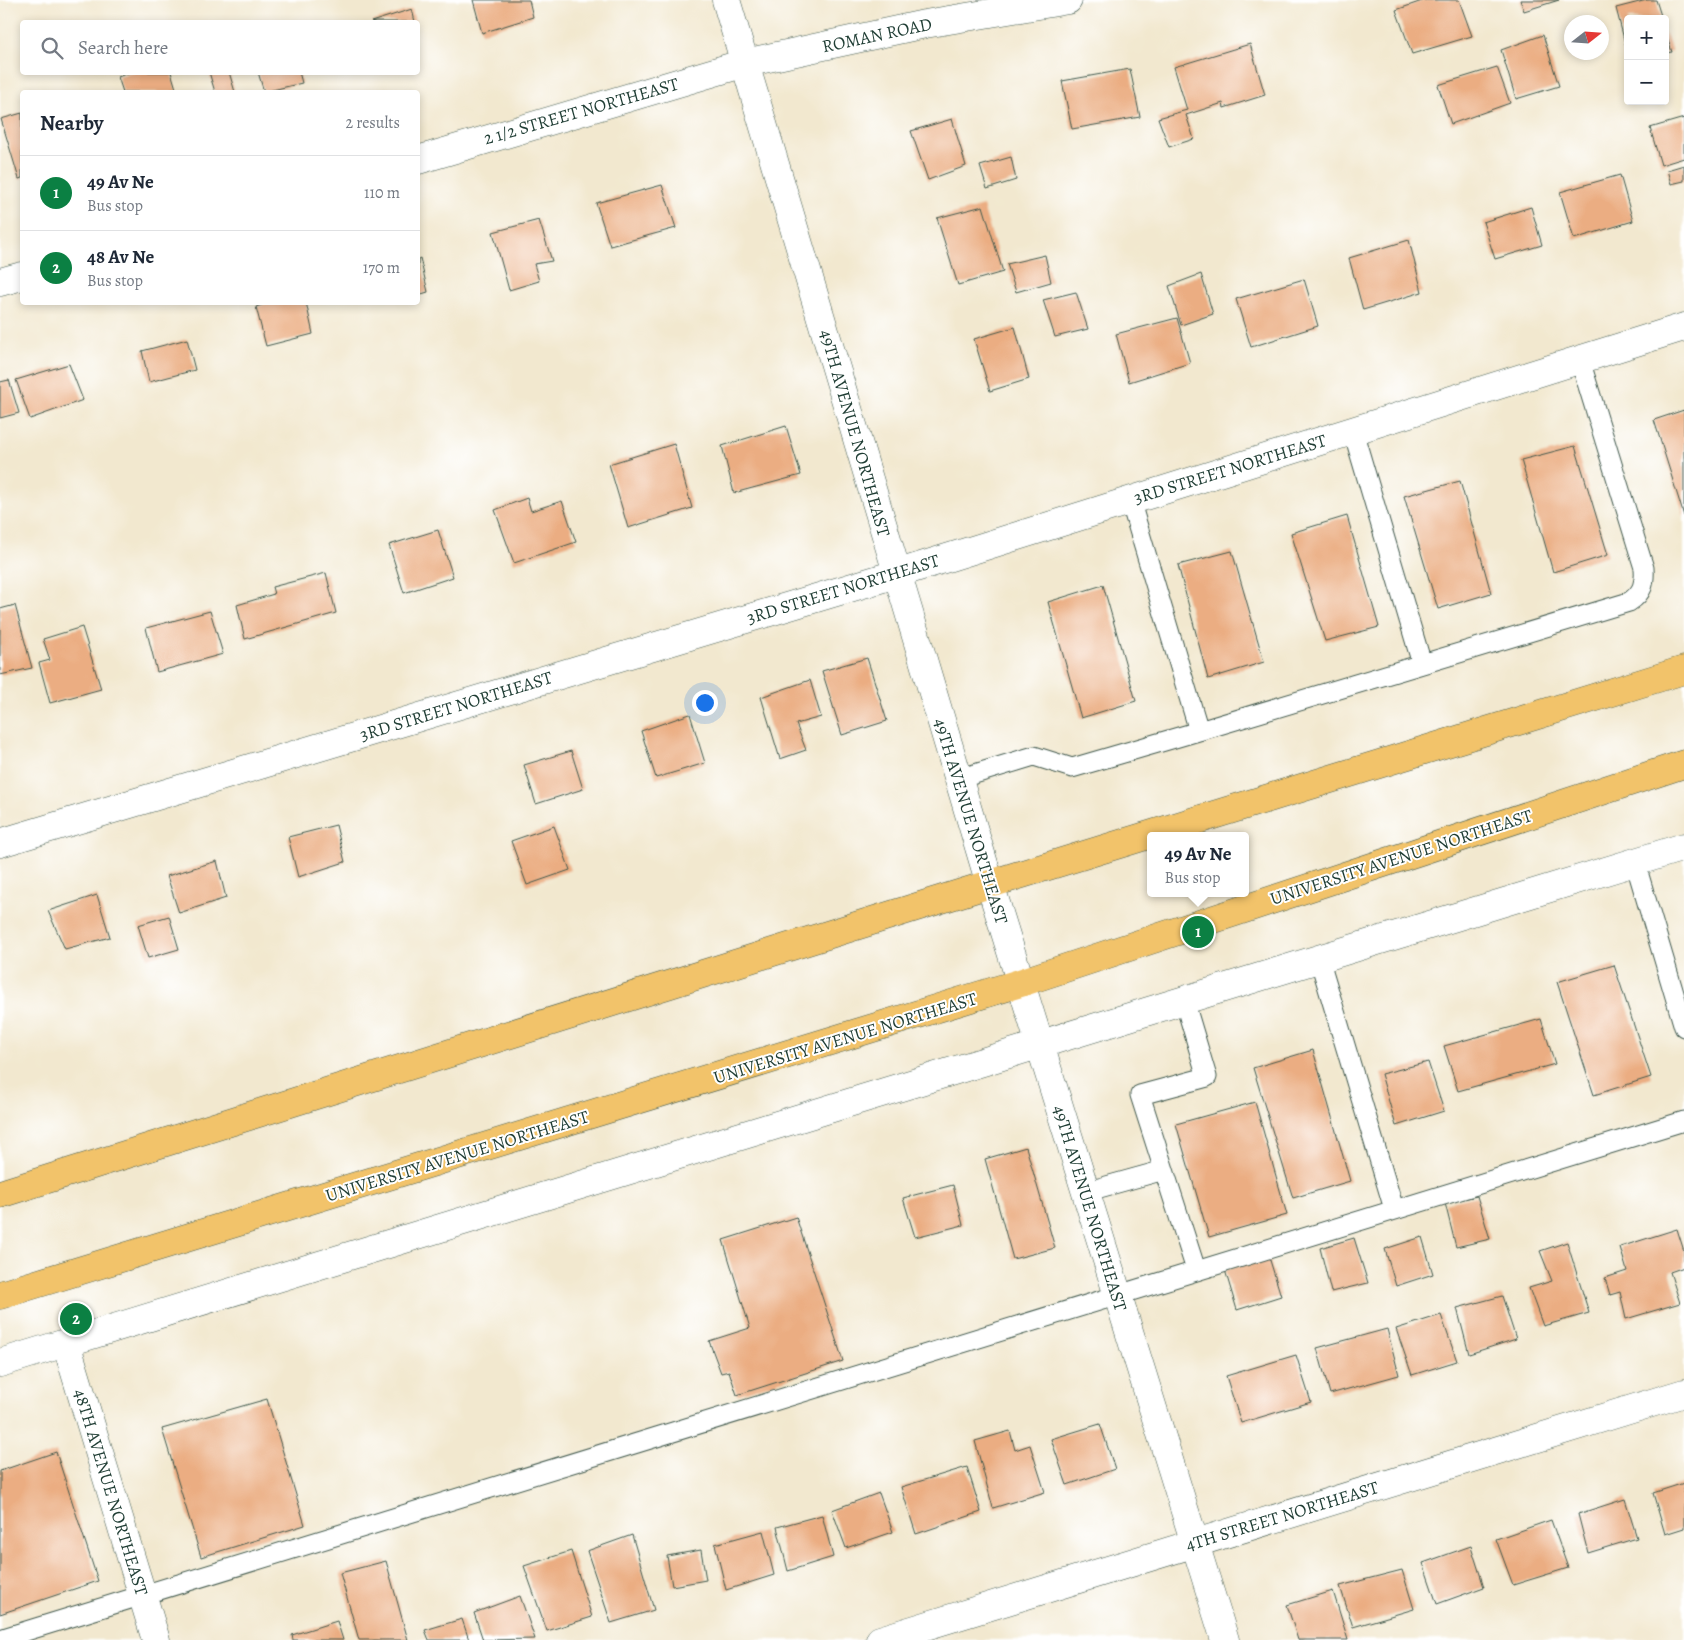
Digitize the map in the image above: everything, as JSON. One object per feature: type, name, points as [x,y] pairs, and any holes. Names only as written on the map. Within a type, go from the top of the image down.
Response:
[{"type":"main road","points":[[1159,832],[1684,670]]},
{"type":"main road","name":"UNIVERSITY AVENUE NORTHEAST","points":[[0,1295],[1020,983],[1684,764]]},
{"type":"main road","points":[[0,1194],[1147,836]]},
{"type":"street","name":"49TH AVENUE NORTHEAST","points":[[726,0],[1004,932],[1225,1640]]},
{"type":"street","name":"ROMAN ROAD","points":[[746,63],[925,24],[1068,0]]},
{"type":"street","name":"2 1/2 STREET NORTHEAST","points":[[420,159],[746,63]]},
{"type":"street","points":[[0,282],[20,277]]},
{"type":"street","name":"3RD STREET NORTHEAST","points":[[0,843],[896,574],[1684,327]]},
{"type":"street","points":[[0,1363],[1684,846]]},
{"type":"street","name":"48TH AVENUE NORTHEAST","points":[[66,1343],[156,1640]]},
{"type":"street","name":"4TH STREET NORTHEAST","points":[[880,1640],[1684,1393]]},
{"type":"lane","points":[[958,779],[1034,756],[1072,768],[1629,602],[1639,596],[1645,582],[1644,568],[1580,360]]},
{"type":"lane","points":[[1353,431],[1422,664]]},
{"type":"lane","points":[[1130,500],[1199,731]]},
{"type":"lane","points":[[1635,862],[1684,1027]]},
{"type":"lane","points":[[1319,958],[1394,1209]]},
{"type":"lane","points":[[1184,1000],[1207,1077],[1140,1096],[1196,1270]]},
{"type":"lane","points":[[0,1638],[1684,1120]]},
{"type":"lane","points":[[1085,1192],[1164,1170]]},
{"type":"building","points":[[473,0],[529,0],[533,17],[482,33]]},
{"type":"building","points":[[1425,0],[1459,0],[1472,36],[1412,54],[1396,10]]},
{"type":"building","points":[[1520,0],[1559,0],[1524,11]]},
{"type":"building","points":[[1647,0],[1656,0],[1661,15],[1624,15],[1624,39],[1616,8]]},
{"type":"building","points":[[412,9],[415,20],[377,20]]},
{"type":"building","points":[[1543,35],[1559,86],[1516,99],[1501,50]]},
{"type":"building","points":[[1250,44],[1265,95],[1224,108],[1223,103],[1186,115],[1194,139],[1169,147],[1158,118],[1187,110],[1174,67]]},
{"type":"building","points":[[1497,67],[1510,103],[1451,124],[1438,85]]},
{"type":"building","points":[[1130,69],[1140,117],[1072,129],[1062,81]]},
{"type":"building","points":[[123,75],[172,75],[176,90],[122,90],[118,77]]},
{"type":"building","points":[[210,75],[230,75],[234,90],[214,90]]},
{"type":"building","points":[[259,75],[300,75],[302,83],[272,90],[263,90]]},
{"type":"building","points":[[20,114],[19,179],[1,119]]},
{"type":"building","points":[[1684,118],[1684,158],[1661,165],[1650,128]]},
{"type":"building","points":[[952,119],[966,166],[928,180],[911,131]]},
{"type":"building","points":[[1011,157],[1016,180],[987,189],[980,166]]},
{"type":"building","points":[[1684,165],[1684,181],[1671,184],[1667,170]]},
{"type":"building","points":[[1620,175],[1633,221],[1574,239],[1560,192]]},
{"type":"building","points":[[662,185],[676,228],[610,246],[596,203]]},
{"type":"building","points":[[983,206],[1003,272],[958,285],[937,218]]},
{"type":"building","points":[[1531,207],[1542,245],[1495,259],[1483,222]]},
{"type":"building","points":[[539,220],[552,261],[534,264],[539,281],[509,290],[493,232]]},
{"type":"building","points":[[1409,240],[1422,292],[1363,310],[1349,258]]},
{"type":"building","points":[[1045,255],[1051,282],[1016,292],[1007,264]]},
{"type":"building","points":[[420,258],[428,292],[420,294]]},
{"type":"building","points":[[1201,274],[1213,314],[1181,325],[1169,286]]},
{"type":"building","points":[[1304,279],[1318,326],[1251,347],[1236,299]]},
{"type":"building","points":[[1076,292],[1088,329],[1055,337],[1043,300]]},
{"type":"building","points":[[262,305],[307,305],[313,334],[266,346],[256,307]]},
{"type":"building","points":[[1177,318],[1190,363],[1129,382],[1116,334]]},
{"type":"building","points":[[1015,327],[1029,379],[990,391],[974,339]]},
{"type":"building","points":[[187,339],[195,370],[149,382],[142,351]]},
{"type":"building","points":[[69,364],[83,400],[30,419],[16,380]]},
{"type":"building","points":[[9,380],[19,413],[0,418],[0,382]]},
{"type":"building","points":[[1684,410],[1684,516],[1654,420]]},
{"type":"building","points":[[786,426],[801,475],[734,493],[722,446]]},
{"type":"building","points":[[674,444],[692,508],[628,528],[609,464]]},
{"type":"building","points":[[1575,446],[1608,555],[1553,572],[1521,460]]},
{"type":"building","points":[[1460,481],[1491,593],[1438,609],[1404,496]]},
{"type":"building","points":[[527,498],[531,511],[562,501],[576,542],[514,563],[495,510]]},
{"type":"building","points":[[1347,516],[1379,627],[1325,641],[1291,533]]},
{"type":"building","points":[[438,530],[453,577],[404,593],[389,545]]},
{"type":"building","points":[[1232,551],[1264,662],[1208,679],[1178,565]]},
{"type":"building","points":[[326,573],[336,613],[245,639],[237,605],[274,594],[272,587]]},
{"type":"building","points":[[1103,585],[1136,701],[1081,718],[1048,602]]},
{"type":"building","points":[[15,605],[32,668],[0,675],[0,609]]},
{"type":"building","points":[[210,611],[223,654],[157,672],[146,628]]},
{"type":"building","points":[[82,627],[101,689],[50,703],[39,663],[50,660],[43,639]]},
{"type":"building","points":[[867,658],[887,721],[842,735],[822,671]]},
{"type":"building","points":[[810,680],[821,717],[796,724],[806,750],[780,759],[761,697]]},
{"type":"building","points":[[690,714],[705,763],[656,778],[641,731]]},
{"type":"building","points":[[571,751],[583,789],[536,804],[524,765]]},
{"type":"building","points":[[336,825],[345,862],[298,877],[288,837]]},
{"type":"building","points":[[554,826],[570,870],[527,885],[511,841]]},
{"type":"building","points":[[217,861],[226,898],[179,913],[167,876]]},
{"type":"building","points":[[97,895],[110,937],[65,949],[48,911]]},
{"type":"building","points":[[169,916],[179,949],[148,958],[138,925]]},
{"type":"building","points":[[1614,965],[1651,1077],[1594,1095],[1557,982]]},
{"type":"building","points":[[1541,1019],[1555,1064],[1458,1091],[1444,1046]]},
{"type":"building","points":[[1313,1050],[1350,1181],[1293,1198],[1253,1068]]},
{"type":"building","points":[[1428,1062],[1444,1111],[1396,1126],[1381,1074]]},
{"type":"building","points":[[1255,1102],[1287,1215],[1209,1237],[1176,1124]]},
{"type":"building","points":[[1026,1147],[1055,1248],[1013,1259],[985,1159]]},
{"type":"building","points":[[953,1185],[963,1225],[915,1237],[903,1198]]},
{"type":"building","points":[[1477,1196],[1490,1239],[1456,1247],[1445,1203]]},
{"type":"building","points":[[796,1217],[843,1361],[737,1395],[729,1371],[721,1373],[709,1341],[750,1328],[723,1240]]},
{"type":"building","points":[[1677,1229],[1684,1251],[1684,1267],[1670,1272],[1680,1303],[1626,1319],[1620,1292],[1610,1295],[1605,1278],[1627,1271],[1620,1247]]},
{"type":"building","points":[[1422,1237],[1433,1274],[1396,1286],[1385,1249]]},
{"type":"building","points":[[1354,1238],[1368,1283],[1331,1292],[1320,1248]]},
{"type":"building","points":[[1567,1242],[1589,1313],[1543,1326],[1529,1288],[1552,1281],[1540,1251]]},
{"type":"building","points":[[1269,1257],[1281,1296],[1237,1310],[1225,1270]]},
{"type":"building","points":[[1502,1296],[1516,1339],[1469,1354],[1457,1308]]},
{"type":"building","points":[[1441,1315],[1457,1361],[1412,1375],[1396,1329]]},
{"type":"building","points":[[1387,1329],[1399,1375],[1330,1394],[1317,1348]]},
{"type":"building","points":[[1296,1355],[1311,1402],[1241,1423],[1226,1376]]},
{"type":"building","points":[[267,1399],[305,1525],[201,1557],[162,1429]]},
{"type":"building","points":[[1100,1424],[1115,1469],[1067,1485],[1051,1439]]},
{"type":"building","points":[[1010,1431],[1015,1450],[1030,1445],[1045,1492],[993,1508],[975,1441]]},
{"type":"building","points":[[56,1452],[98,1581],[0,1614],[0,1471]]},
{"type":"building","points":[[967,1467],[981,1512],[916,1534],[901,1487]]},
{"type":"building","points":[[1684,1483],[1684,1528],[1665,1534],[1653,1493]]},
{"type":"building","points":[[879,1493],[893,1532],[846,1548],[832,1510]]},
{"type":"building","points":[[1625,1499],[1637,1538],[1588,1553],[1578,1514]]},
{"type":"building","points":[[822,1515],[833,1557],[788,1571],[777,1527]]},
{"type":"building","points":[[1551,1520],[1568,1568],[1513,1585],[1496,1539]]},
{"type":"building","points":[[763,1531],[774,1575],[726,1590],[715,1544]]},
{"type":"building","points":[[632,1535],[654,1610],[611,1623],[587,1551]]},
{"type":"building","points":[[1471,1546],[1484,1587],[1437,1604],[1423,1563]]},
{"type":"building","points":[[701,1550],[706,1580],[672,1586],[667,1556]]},
{"type":"building","points":[[571,1551],[592,1617],[547,1631],[524,1566]]},
{"type":"building","points":[[386,1561],[408,1640],[359,1640],[340,1573]]},
{"type":"building","points":[[1402,1570],[1414,1609],[1353,1627],[1340,1586]]},
{"type":"building","points":[[1333,1591],[1348,1640],[1298,1640],[1287,1605]]},
{"type":"building","points":[[520,1596],[535,1639],[483,1640],[474,1613]]},
{"type":"building","points":[[462,1619],[469,1640],[429,1640],[425,1630]]},
{"type":"building","points":[[337,1621],[343,1640],[293,1640],[292,1635]]},
{"type":"place","name":"49 Av Ne","points":[[1198,932]]},
{"type":"place","name":"48 Av Ne","points":[[76,1319]]}]
